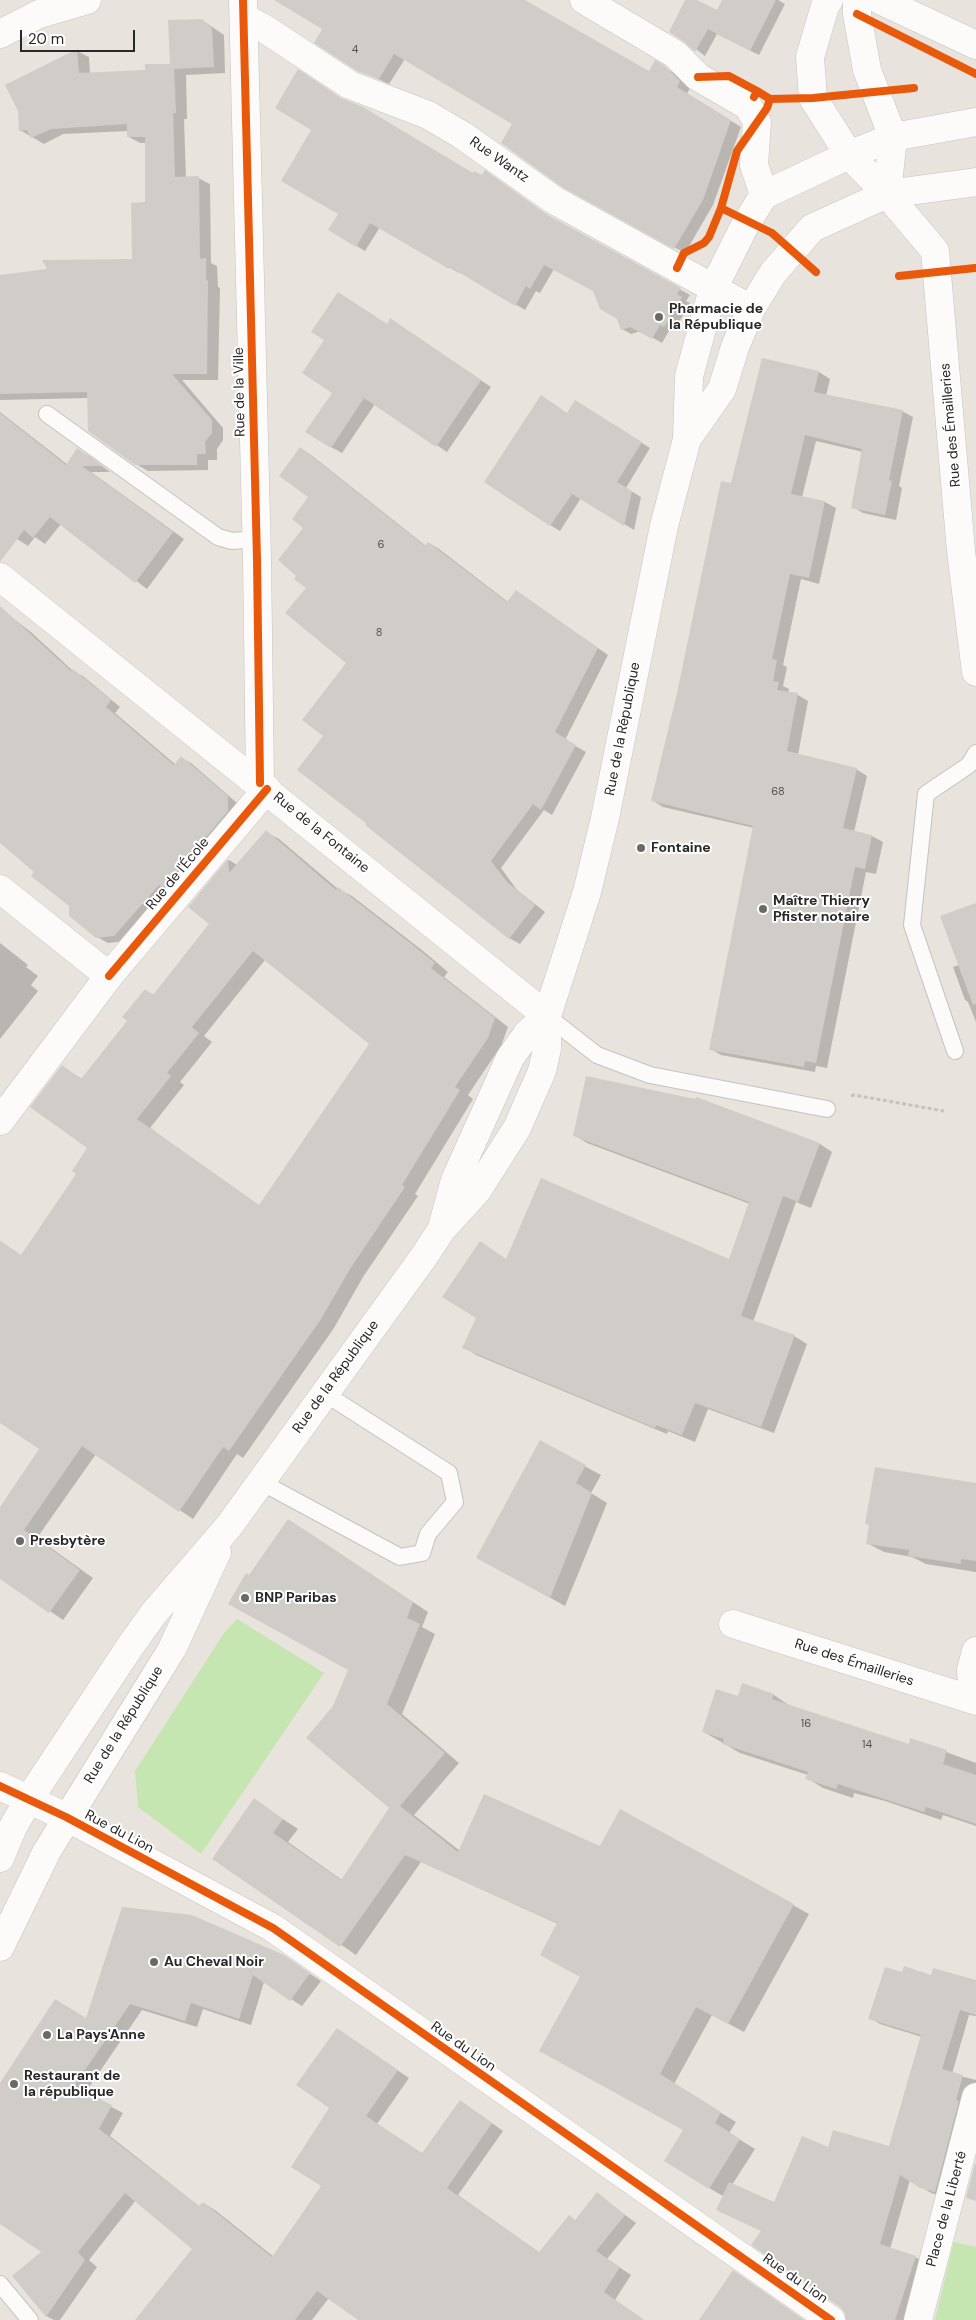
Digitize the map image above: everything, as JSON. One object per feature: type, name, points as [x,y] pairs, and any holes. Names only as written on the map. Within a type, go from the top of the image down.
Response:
[{"type":"street","points":[[0,34],[38,14],[87,0]]},
{"type":"street","points":[[584,0],[675,54],[698,77],[748,106],[757,122],[754,165],[764,196],[893,136],[976,122]]},
{"type":"street","points":[[829,0],[825,6],[810,57],[813,98],[849,155],[887,194]]},
{"type":"street","points":[[857,0],[857,14],[867,70],[893,136],[887,194]]},
{"type":"street","points":[[880,0],[976,44]]},
{"type":"street","name":"Rue Wantz","points":[[243,9],[265,29],[350,85],[428,116],[462,134],[554,200],[751,309]]},
{"type":"street","name":"Rue de la Ville","points":[[243,9],[263,786]]},
{"type":"street","name":"Rue de la République","points":[[687,439],[722,389],[735,347],[751,309],[773,273],[812,228],[887,194],[976,182]]},
{"type":"street","name":"Rue des Émailleries","points":[[887,194],[935,251],[962,551],[976,672]]},
{"type":"street","name":"Rue de la République","points":[[0,1858],[13,1827],[29,1799],[154,1612],[229,1526],[442,1229],[477,1191],[517,1128],[542,1072],[547,1049],[547,1016],[560,982],[602,828],[664,526],[687,439],[689,376],[713,289],[732,250],[764,196]]},
{"type":"street","name":"Rue de la Fontaine","points":[[0,577],[191,732],[263,786],[547,1016]]},
{"type":"street","name":"Rue de l'École","points":[[0,1121],[109,976],[263,786]]},
{"type":"street","points":[[0,889],[109,976]]},
{"type":"street","name":"Rue de la République","points":[[442,1229],[455,1180],[510,1058],[527,1034],[547,1016]]},
{"type":"street","name":"Rue de la République","points":[[0,1948],[47,1850],[172,1649],[229,1526]]},
{"type":"street","name":"Rue des Émailleries","points":[[733,1624],[976,1701]]},
{"type":"street","points":[[976,1651],[971,1670],[972,1687],[976,1695]]},
{"type":"street","name":"Rue du Lion","points":[[0,1786],[66,1817],[273,1928],[831,2320]]},
{"type":"street","name":"Place de la Liberté","points":[[918,2320],[976,2097]]},
{"type":"lane","points":[[47,414],[218,537],[232,540],[256,539]]},
{"type":"lane","points":[[955,1051],[912,925],[926,794],[969,765],[976,754]]},
{"type":"lane","points":[[547,1016],[597,1055],[650,1075],[827,1109]]},
{"type":"lane","points":[[261,1482],[400,1558],[422,1553],[428,1534],[455,1502],[449,1473],[324,1393]]},
{"type":"lane","points":[[0,2284],[30,2320]]},
{"type":"path","points":[[854,1095],[944,1111]]},
{"type":"green space","points":[[237,1619],[324,1673],[201,1854],[138,1807],[135,1771],[224,1633]]},
{"type":"green space","points":[[954,2242],[976,2247],[976,2320],[935,2320]]},
{"type":"building","points":[[274,0],[525,0],[649,71],[655,60],[665,66],[680,81],[677,87],[731,120],[703,200],[674,249],[562,187],[501,143],[512,124],[394,54],[379,79],[357,71],[314,43],[322,29]]},
{"type":"building","points":[[685,0],[697,0],[717,10],[722,0],[776,0],[750,51],[708,29],[695,52],[669,32]]},
{"type":"building","points":[[202,19],[212,28],[214,67],[174,69],[176,113],[173,113],[175,177],[199,176],[200,259],[206,258],[206,281],[208,280],[207,374],[172,374],[212,420],[212,433],[205,442],[206,454],[197,454],[197,465],[135,465],[88,431],[87,392],[0,394],[0,275],[47,269],[42,260],[132,259],[131,203],[145,202],[145,137],[127,137],[127,124],[51,129],[31,138],[27,130],[19,131],[18,111],[5,85],[77,49],[79,73],[145,70],[145,64],[170,64],[168,20]]},
{"type":"building","points":[[298,69],[341,98],[363,107],[473,173],[474,171],[482,175],[485,170],[546,214],[681,288],[677,294],[682,297],[664,327],[660,325],[652,339],[630,327],[621,330],[617,319],[600,309],[593,291],[544,265],[530,289],[526,286],[515,306],[450,267],[449,269],[370,223],[356,247],[328,230],[338,214],[281,181],[311,130],[275,108]]},
{"type":"building","points":[[338,292],[387,324],[390,318],[481,380],[436,447],[364,398],[331,448],[305,432],[332,393],[302,373],[324,340],[311,332]]},
{"type":"building","points":[[762,358],[819,371],[814,392],[903,410],[889,480],[892,481],[885,515],[851,508],[862,449],[805,435],[791,494],[825,501],[809,578],[790,574],[772,659],[777,660],[773,681],[779,682],[777,690],[798,693],[787,751],[857,768],[843,828],[872,835],[865,869],[855,867],[816,1063],[805,1061],[804,1067],[709,1050],[753,826],[651,801],[677,693],[721,481],[731,483]]},
{"type":"building","points":[[541,395],[567,413],[575,400],[642,442],[617,482],[632,491],[624,526],[572,494],[550,526],[484,482]]},
{"type":"building","points":[[0,413],[66,465],[77,448],[102,466],[82,466],[173,532],[135,583],[50,517],[33,538],[24,530],[0,562]]},
{"type":"building","points":[[300,447],[425,546],[428,542],[507,602],[516,590],[598,648],[555,732],[576,745],[541,810],[533,804],[491,861],[507,882],[535,905],[509,939],[297,770],[323,736],[302,720],[346,663],[285,613],[306,588],[294,579],[296,576],[278,560],[303,528],[292,519],[308,497],[279,476]]},
{"type":"building","points":[[0,606],[71,671],[73,669],[111,700],[106,707],[174,765],[181,756],[228,796],[228,811],[163,888],[159,885],[114,936],[96,938],[69,916],[69,906],[31,876],[34,872],[0,843]]},
{"type":"building","points":[[266,830],[336,890],[338,887],[435,963],[431,968],[495,1018],[488,1038],[455,1087],[460,1090],[402,1185],[405,1187],[350,1269],[321,1319],[229,1451],[223,1447],[179,1512],[82,1446],[24,1530],[80,1570],[49,1613],[0,1579],[0,1507],[39,1449],[0,1423],[0,1241],[21,1255],[76,1174],[72,1171],[87,1148],[30,1107],[62,1065],[81,1079],[127,1021],[122,1017],[145,989],[153,995],[209,924],[188,907],[228,859],[229,873]],"holes":[[[253,951],[369,1044],[259,1205],[137,1119],[171,1076],[167,1073],[199,1033],[192,1027]]]},
{"type":"building","points":[[976,903],[976,1004],[973,1005],[940,916]]},
{"type":"building","points":[[586,1076],[695,1099],[696,1097],[820,1143],[798,1202],[783,1196],[741,1316],[795,1335],[761,1427],[695,1403],[682,1435],[656,1425],[655,1428],[462,1348],[476,1318],[442,1297],[480,1241],[506,1259],[541,1178],[729,1259],[749,1202],[573,1136]]},
{"type":"building","points":[[540,1440],[586,1465],[576,1483],[592,1493],[550,1598],[476,1558]]},
{"type":"building","points":[[875,1467],[976,1483],[976,1561],[961,1559],[961,1564],[908,1556],[909,1550],[866,1544],[869,1525],[865,1524]]},
{"type":"building","points":[[288,1519],[413,1602],[407,1618],[420,1624],[387,1704],[445,1753],[400,1806],[458,1852],[484,1794],[600,1846],[620,1809],[794,1904],[728,2024],[696,2007],[660,2074],[721,2112],[715,2123],[740,2139],[709,2189],[664,2161],[683,2130],[539,2051],[580,1977],[540,1955],[557,1923],[405,1855],[340,1947],[212,1859],[254,1798],[283,1819],[273,1833],[341,1880],[389,1808],[306,1738],[333,1706],[348,1670],[228,1604],[246,1573],[249,1575]]},
{"type":"building","points":[[742,1683],[774,1694],[772,1699],[909,1744],[910,1738],[947,1750],[943,1764],[976,1775],[976,1824],[926,1807],[924,1812],[838,1784],[836,1789],[805,1779],[808,1772],[722,1744],[724,1739],[702,1732],[716,1689],[738,1696]]},
{"type":"building","points":[[122,1907],[192,1915],[284,1955],[310,1973],[290,2001],[253,1975],[239,2019],[191,2003],[185,2021],[130,2004],[74,2086],[112,2105],[99,2129],[199,2206],[203,2202],[272,2257],[321,2186],[291,2167],[329,2108],[296,2085],[337,2028],[398,2070],[366,2116],[422,2153],[460,2100],[492,2123],[447,2188],[539,2252],[569,2215],[575,2220],[597,2192],[625,2215],[596,2251],[620,2267],[604,2292],[644,2320],[358,2320],[317,2291],[295,2320],[135,2320],[192,2249],[125,2193],[78,2252],[85,2260],[46,2317],[12,2276],[41,2252],[0,2224],[0,2083],[55,1999],[86,2018]]},
{"type":"building","points":[[904,1966],[931,1975],[933,1968],[976,1980],[976,2015],[960,2010],[942,2069],[963,2075],[956,2100],[959,2101],[935,2192],[920,2188],[900,2175],[880,2244],[916,2256],[895,2320],[846,2320],[845,2313],[840,2307],[751,2245],[761,2231],[716,2210],[729,2182],[774,2202],[802,2136],[828,2147],[833,2130],[889,2146],[921,2035],[868,2019],[885,1967],[902,1972]]},
{"type":"building","points":[[976,2164],[976,2201],[966,2198]]},
{"type":"building","points":[[733,2270],[804,2320],[699,2320]]},
{"type":"cycle path","points":[[243,0],[257,559],[260,783]]},
{"type":"cycle path","points":[[857,14],[976,74]]},
{"type":"cycle path","points":[[698,77],[729,76],[757,91]]},
{"type":"cycle path","points":[[754,97],[757,91],[770,99],[813,98],[914,88]]},
{"type":"cycle path","points":[[677,268],[684,253],[704,243],[709,237],[721,208],[737,151],[767,108],[770,99]]},
{"type":"cycle path","points":[[721,208],[772,233],[816,272]]},
{"type":"cycle path","points":[[899,276],[975,268]]},
{"type":"cycle path","points":[[109,976],[267,789]]},
{"type":"cycle path","points":[[0,1786],[66,1817],[273,1928],[831,2320]]},
{"type":"place","name":"Pharmacie de la République","points":[[659,317]]},
{"type":"place","name":"Fontaine","points":[[641,848]]},
{"type":"place","name":"Maître Thierry Pfister notaire","points":[[763,909]]},
{"type":"place","name":"Presbytère","points":[[20,1541]]},
{"type":"place","name":"BNP Paribas","points":[[245,1598]]},
{"type":"place","name":"Au Cheval Noir","points":[[154,1962]]},
{"type":"place","name":"La Pays'Anne","points":[[47,2035]]},
{"type":"place","name":"Restaurant de la république","points":[[14,2084]]}]
